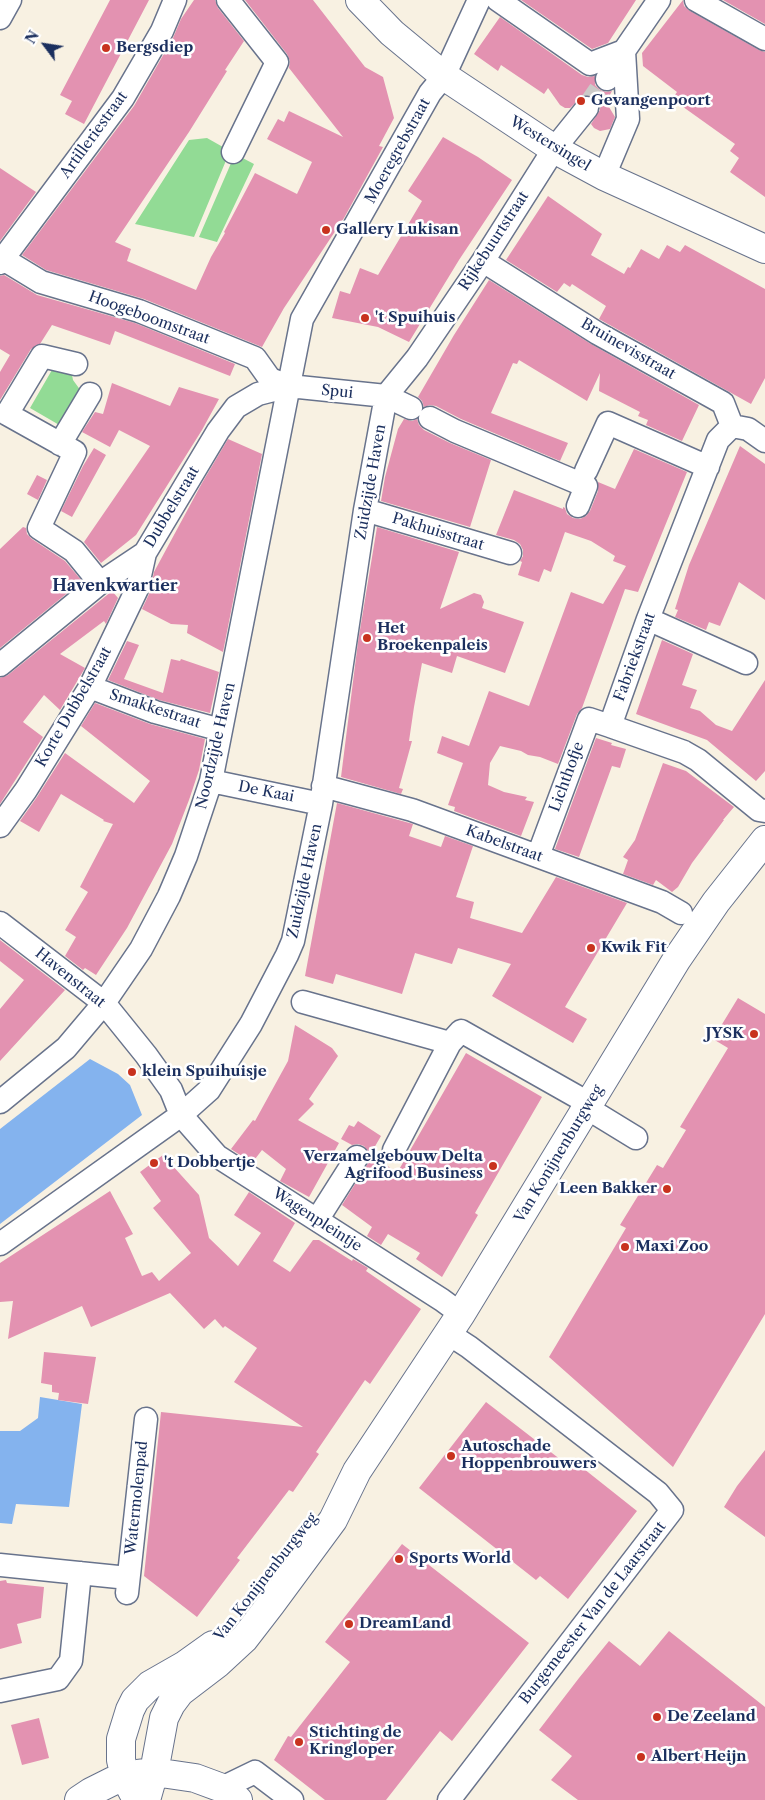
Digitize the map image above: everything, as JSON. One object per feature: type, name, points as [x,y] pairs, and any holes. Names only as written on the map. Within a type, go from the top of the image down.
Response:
[{"type":"main road","name":"Westersingel","points":[[360,0],[392,32],[444,76],[554,149],[604,176],[765,249]]},
{"type":"main road","name":"Van Konijnenburgweg","points":[[146,1800],[154,1772],[164,1718],[171,1704],[180,1692],[235,1648],[252,1629],[332,1520],[357,1470],[455,1324],[677,959],[716,902],[765,840]]},
{"type":"main road","name":"Van Konijnenburgweg","points":[[131,1788],[121,1760],[121,1739],[135,1700],[150,1685],[198,1657],[222,1636],[319,1509],[357,1470]]},
{"type":"main road","points":[[79,1800],[102,1786],[131,1788],[154,1772],[195,1778],[230,1794]]},
{"type":"street","points":[[0,18],[10,0]]},
{"type":"street","name":"Artilleriestraat","points":[[1,261],[123,98],[162,31],[175,0]]},
{"type":"street","points":[[228,0],[277,62],[233,152]]},
{"type":"street","name":"Moeregrebstraat","points":[[289,386],[302,319],[430,93],[444,76],[478,0]]},
{"type":"street","points":[[498,0],[590,64],[624,51]]},
{"type":"street","points":[[607,79],[659,0]]},
{"type":"street","points":[[696,0],[765,39]]},
{"type":"street","points":[[604,176],[628,120],[624,51]]},
{"type":"street","name":"Rijkebuurtstraat","points":[[417,358],[483,261],[554,149],[586,108]]},
{"type":"street","name":"Hoogeboomstraat","points":[[1,261],[41,282],[138,311],[255,358],[270,379],[289,386]]},
{"type":"street","name":"Bruinevisstraat","points":[[483,261],[597,333],[723,403],[732,426]]},
{"type":"street","points":[[76,364],[42,356],[7,414],[75,452],[39,528],[74,551],[100,583]]},
{"type":"street","name":"Zuidzijde Haven","points":[[0,1244],[181,1115],[209,1090],[251,1024],[287,955],[293,941],[322,795],[365,510],[386,396],[417,358]]},
{"type":"street","name":"Spui","points":[[289,386],[386,396]]},
{"type":"street","name":"Dubbelstraat","points":[[0,664],[100,583],[145,553],[218,431],[236,407],[258,394],[289,386]]},
{"type":"street","name":"Noordzijde Haven","points":[[0,1102],[66,1048],[104,1003],[140,949],[169,896],[186,856],[211,782],[289,386]]},
{"type":"street","points":[[60,444],[90,394]]},
{"type":"street","points":[[386,396],[463,434],[586,486],[578,506]]},
{"type":"street","points":[[586,471],[608,423],[708,468]]},
{"type":"street","points":[[732,426],[748,429],[765,441]]},
{"type":"street","name":"Fabriekstraat","points":[[610,726],[648,619],[718,440],[732,426]]},
{"type":"street","name":"Pakhuisstraat","points":[[365,510],[510,553]]},
{"type":"street","name":"Korte Dubbelstraat","points":[[0,826],[26,790],[90,687],[137,589],[145,553]]},
{"type":"street","points":[[648,619],[746,663]]},
{"type":"street","name":"Smakkestraat","points":[[90,687],[155,712],[221,730]]},
{"type":"street","name":"Lichthofje","points":[[538,856],[589,719],[610,726]]},
{"type":"street","points":[[610,726],[684,752],[698,760],[759,810],[765,811]]},
{"type":"street","name":"De Kaai","points":[[211,782],[322,795]]},
{"type":"street","name":"Kabelstraat","points":[[322,795],[412,810],[662,902],[681,914]]},
{"type":"street","name":"Havenstraat","points":[[0,923],[104,1003],[153,1048],[181,1115]]},
{"type":"street","points":[[303,1002],[450,1043]]},
{"type":"street","points":[[394,1150],[450,1043],[461,1031],[588,1106],[636,1138]]},
{"type":"street","name":"Wagenpleintje","points":[[181,1115],[217,1156],[442,1300],[455,1324]]},
{"type":"street","points":[[316,1220],[357,1157]]},
{"type":"street","name":"Burgemeester Van de Laarstraat","points":[[449,1800],[672,1510],[658,1493],[469,1347],[455,1324]]},
{"type":"street","name":"Watermolenpad","points":[[80,1573],[128,1585],[146,1419]]},
{"type":"street","points":[[0,1565],[80,1573],[71,1661],[58,1679],[0,1691]]},
{"type":"street","points":[[230,1794],[255,1772],[292,1800]]},
{"type":"green space","points":[[207,138],[230,151],[194,237],[135,224],[189,140]]},
{"type":"green space","points":[[235,154],[254,164],[217,242],[199,237]]},
{"type":"green space","points":[[56,363],[71,370],[73,380],[81,391],[61,426],[30,408]]},
{"type":"water","points":[[90,1059],[118,1074],[130,1085],[142,1115],[0,1224],[0,1129]]},
{"type":"water","points":[[40,1397],[82,1404],[69,1507],[16,1504],[12,1524],[0,1523],[0,1431],[20,1431],[38,1418]]},
{"type":"building","points":[[110,0],[149,0],[84,124],[65,114],[72,101],[60,95]]},
{"type":"building","points":[[194,0],[215,0],[218,8],[244,41],[189,132],[115,242],[131,249],[127,261],[196,290],[255,173],[297,194],[312,162],[267,139],[278,119],[284,122],[289,111],[343,137],[289,68],[290,61],[287,54],[245,0],[313,0],[365,67],[383,77],[394,118],[379,146],[383,147],[344,218],[284,308],[262,347],[144,299],[46,270],[22,255],[134,106],[173,38],[181,19]]},
{"type":"building","points":[[521,0],[636,0],[608,43],[592,49]]},
{"type":"building","points":[[683,0],[684,6],[690,11],[765,52],[765,197],[730,172],[739,158],[730,151],[735,144],[672,99],[677,92],[643,66],[642,53]]},
{"type":"building","points":[[723,0],[765,0],[765,24]]},
{"type":"building","points":[[500,17],[582,75],[588,77],[595,76],[595,85],[600,90],[612,91],[606,102],[615,117],[610,129],[600,131],[591,124],[600,110],[599,103],[595,98],[589,95],[583,96],[570,108],[565,108],[560,105],[548,88],[544,94],[501,65],[498,71],[474,54]]},
{"type":"building","points":[[443,137],[478,157],[512,180],[459,260],[409,342],[378,327],[332,318],[340,291],[350,294],[360,268],[378,275],[422,201],[408,191]]},
{"type":"building","points":[[0,168],[36,192],[0,241]]},
{"type":"building","points":[[548,196],[602,234],[591,255],[624,274],[628,267],[630,268],[641,249],[659,259],[667,245],[680,252],[685,245],[765,289],[765,378],[751,404],[599,319],[606,306],[572,284],[570,287],[564,283],[557,292],[506,260]]},
{"type":"building","points":[[4,275],[37,295],[135,323],[235,364],[230,376],[115,331],[110,345],[52,325],[40,344],[31,349],[0,400],[0,372],[10,355],[0,349],[0,276]]},
{"type":"building","points":[[489,280],[591,344],[699,405],[682,441],[646,425],[648,420],[638,416],[640,412],[599,391],[600,373],[587,401],[519,360],[517,364],[513,363],[491,413],[568,443],[560,461],[461,419],[436,406],[424,407],[418,397]]},
{"type":"building","points":[[112,383],[170,406],[179,387],[219,399],[202,430],[136,535],[101,563],[84,542],[150,446],[119,430],[110,447],[82,432],[95,412],[103,414]]},
{"type":"building","points":[[404,419],[412,421],[417,419],[419,425],[424,430],[491,460],[470,527],[381,501],[385,477],[398,429]]},
{"type":"building","points":[[228,439],[262,454],[223,652],[187,633],[188,625],[171,624],[142,609],[150,592],[154,572]]},
{"type":"building","points":[[740,446],[765,464],[765,600],[739,582],[720,626],[709,622],[706,630],[675,617],[678,610],[675,609],[689,565]]},
{"type":"building","points":[[94,448],[106,455],[72,517],[61,511]]},
{"type":"building","points":[[634,449],[687,472],[638,592],[625,589],[582,708],[577,714],[558,764],[500,746],[490,763],[488,785],[504,792],[527,797],[525,800],[534,802],[521,836],[454,811],[455,807],[448,805],[463,763],[437,753],[442,736],[469,746],[489,691],[529,706],[571,592],[603,604],[626,566],[613,561],[615,556],[591,541],[565,532],[551,572],[544,569],[539,582],[518,575],[522,562],[520,561],[523,556],[520,544],[514,540],[496,535],[514,490],[563,509],[563,507],[567,514],[573,518],[580,519],[590,511],[598,491],[598,482],[615,489]]},
{"type":"building","points":[[37,475],[47,480],[38,500],[27,494]]},
{"type":"building","points":[[23,527],[26,528],[27,534],[32,539],[65,561],[82,581],[0,648],[0,549]]},
{"type":"building","points":[[377,527],[459,552],[440,609],[474,593],[481,595],[484,602],[482,608],[524,622],[505,673],[457,656],[452,673],[422,663],[409,741],[412,741],[399,788],[403,789],[401,794],[341,777],[358,642]]},
{"type":"building","points":[[112,591],[118,598],[106,624],[104,621],[60,654],[85,668],[60,710],[44,695],[23,722],[43,737],[0,804],[0,678],[8,675]]},
{"type":"building","points":[[662,640],[693,654],[682,685],[697,690],[690,708],[700,711],[716,725],[732,731],[765,680],[765,771],[756,781],[707,740],[636,714]]},
{"type":"building","points":[[127,641],[139,645],[124,679],[163,693],[171,659],[180,661],[181,659],[219,672],[210,713],[159,700],[108,680]]},
{"type":"building","points":[[95,703],[150,724],[205,739],[199,770],[172,844],[127,928],[96,975],[85,968],[83,970],[65,956],[76,937],[65,930],[88,892],[80,887],[113,824],[103,821],[61,794],[39,832],[20,821],[65,753],[134,803],[150,781],[81,726]]},
{"type":"building","points":[[596,738],[626,749],[620,768],[612,766],[579,857],[555,849]]},
{"type":"building","points":[[663,763],[686,771],[734,807],[692,863],[678,887],[672,892],[656,880],[653,885],[623,874],[628,860],[623,857],[635,840]]},
{"type":"building","points":[[337,803],[413,824],[409,836],[441,847],[445,836],[473,846],[456,897],[474,902],[470,918],[522,933],[556,877],[627,903],[565,1007],[587,1019],[573,1043],[492,996],[511,964],[458,948],[452,964],[415,953],[402,994],[336,974],[333,984],[305,976]]},
{"type":"building","points":[[0,940],[65,990],[0,1061],[0,1009],[24,980],[0,961]]},
{"type":"building","points":[[738,998],[765,1014],[765,1314],[673,1467],[549,1357],[626,1228],[620,1225],[657,1165],[663,1168],[686,1130],[680,1127],[728,1048],[713,1039]]},
{"type":"building","points":[[295,1025],[332,1048],[338,1056],[309,1099],[314,1104],[298,1120],[339,1143],[309,1197],[280,1181],[286,1169],[262,1150],[252,1163],[231,1149],[253,1120],[255,1121],[288,1061]]},
{"type":"building","points":[[466,1053],[542,1097],[475,1213],[478,1215],[442,1277],[416,1259],[420,1253],[388,1234],[381,1245],[367,1236],[372,1227],[342,1205],[373,1155],[397,1173]]},
{"type":"building","points":[[358,1121],[381,1136],[370,1155],[364,1146],[352,1145],[341,1139],[349,1125],[354,1127]]},
{"type":"building","points":[[163,1155],[199,1195],[209,1238],[238,1266],[261,1233],[234,1215],[249,1192],[295,1223],[273,1261],[290,1272],[313,1240],[319,1240],[352,1261],[353,1259],[368,1268],[366,1271],[421,1309],[370,1384],[365,1380],[316,1452],[319,1454],[293,1492],[289,1490],[237,1558],[240,1560],[197,1617],[144,1576],[161,1412],[303,1427],[234,1382],[257,1348],[225,1326],[223,1328],[215,1319],[204,1329],[170,1293],[91,1327],[82,1306],[8,1339],[13,1301],[0,1302],[0,1263],[110,1191],[133,1234],[125,1238],[142,1276],[152,1272],[159,1281],[191,1253],[153,1208],[161,1201],[140,1172]]},
{"type":"building","points":[[44,1352],[96,1357],[88,1404],[58,1400],[59,1393],[52,1392],[52,1385],[41,1383]]},
{"type":"building","points":[[486,1402],[574,1470],[579,1465],[637,1511],[568,1599],[540,1576],[536,1580],[419,1488]]},
{"type":"building","points":[[765,1450],[765,1537],[724,1507],[737,1486]]},
{"type":"building","points":[[402,1544],[529,1643],[452,1741],[440,1731],[386,1800],[325,1800],[274,1760],[288,1736],[291,1737],[350,1662],[325,1642]]},
{"type":"building","points":[[6,1580],[7,1583],[44,1587],[41,1618],[17,1624],[22,1643],[0,1649],[0,1581]]},
{"type":"building","name":"De Zeeland","points":[[669,1631],[765,1707],[765,1800],[578,1800],[551,1780],[572,1756],[539,1730],[579,1678],[609,1641],[640,1666]]},
{"type":"building","points":[[39,1718],[49,1758],[22,1765],[11,1725]]},
{"type":"tunnel","points":[[587,108],[607,79]]},
{"type":"place","name":"Bergsdiep","points":[[106,48]]},
{"type":"place","name":"Gevangenpoort","points":[[581,101]]},
{"type":"place","name":"Gallery Lukisan","points":[[326,230]]},
{"type":"place","name":"'t Spuihuis","points":[[365,318]]},
{"type":"place","name":"Het Broekenpaleis","points":[[367,638]]},
{"type":"place","name":"Kwik Fit","points":[[591,948]]},
{"type":"place","name":"JYSK","points":[[754,1034]]},
{"type":"place","name":"klein Spuihuisje","points":[[132,1072]]},
{"type":"place","name":"'t Dobbertje","points":[[154,1163]]},
{"type":"place","name":"Verzamelgebouw Delta Agrifood Business","points":[[493,1166]]},
{"type":"place","name":"Leen Bakker","points":[[667,1189]]},
{"type":"place","name":"Maxi Zoo","points":[[625,1247]]},
{"type":"place","name":"Autoschade Hoppenbrouwers","points":[[451,1456]]},
{"type":"place","name":"Sports World","points":[[399,1559]]},
{"type":"place","name":"DreamLand","points":[[349,1624]]},
{"type":"place","name":"De Zeeland","points":[[657,1717]]},
{"type":"place","name":"Stichting de Kringloper","points":[[299,1742]]},
{"type":"place","name":"Albert Heijn","points":[[641,1757]]},
{"type":"district","name":"Havenkwartier","points":[[115,586]]}]
